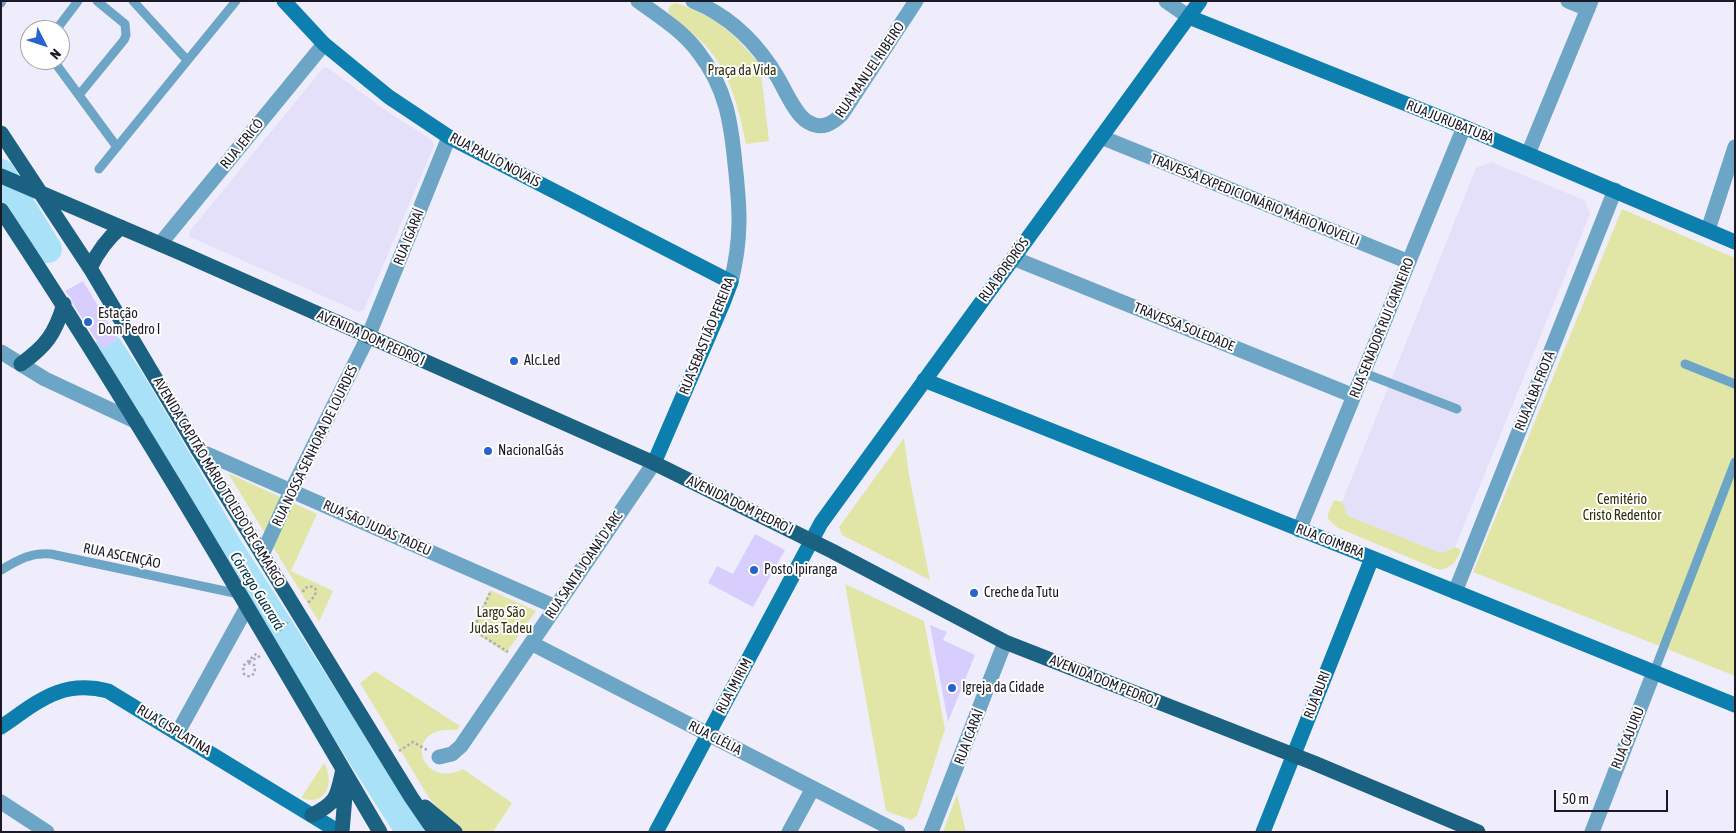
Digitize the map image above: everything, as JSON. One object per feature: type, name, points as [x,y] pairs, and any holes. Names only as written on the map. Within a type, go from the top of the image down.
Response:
[{"type":"main road","name":"AVENIDA CAPITÃO MÁRIO TOLEDO DE CAMARGO","points":[[1,134],[90,268],[262,555],[387,758],[435,832]]},
{"type":"main road","name":"AVENIDA DOM PEDRO I","points":[[1,176],[160,244],[654,463],[812,540],[1005,642],[1293,755],[1478,832]]},
{"type":"main road","points":[[1,210],[64,304],[137,422],[380,832]]},
{"type":"main road","points":[[90,268],[101,247],[110,236],[121,228]]},
{"type":"main road","points":[[21,364],[46,343],[58,325],[64,304]]},
{"type":"main road","points":[[312,814],[327,807],[336,797],[345,772]]},
{"type":"main road","points":[[341,832],[345,772]]},
{"type":"main road","points":[[411,796],[454,832]]},
{"type":"street","name":"RUA PAULO NOVAIS","points":[[284,1],[324,44],[389,96],[449,137],[731,282]]},
{"type":"street","name":"RUA SEBASTIÃO PEREIRA","points":[[638,1],[684,36],[700,53],[720,89],[730,122],[740,203],[738,255],[731,282],[654,463]]},
{"type":"street","name":"RUA MANUEL RIBEIRO","points":[[693,1],[719,14],[742,32],[776,75],[799,115],[806,122],[823,126],[833,123],[842,114],[916,1]]},
{"type":"street","name":"RUA JURUBATUBA","points":[[1166,1],[1189,17],[1464,127],[1735,242]]},
{"type":"street","name":"RUA BORORÓS","points":[[812,540],[821,523],[1200,1]]},
{"type":"street","points":[[1528,154],[1590,5],[1568,1]]},
{"type":"street","name":"RUA JERICÓ","points":[[160,244],[324,44]]},
{"type":"street","name":"RUA SENADOR RUI CARNEIRO","points":[[1299,530],[1464,127]]},
{"type":"street","name":"RUA IGARAÍ","points":[[368,337],[449,137]]},
{"type":"street","name":"TRAVESSA EXPEDICIONÁRIO MÁRIO NOVELLI","points":[[1101,137],[1409,262]]},
{"type":"street","points":[[1708,230],[1735,147]]},
{"type":"street","name":"RUA ALBA FROTA","points":[[1455,592],[1615,190]]},
{"type":"street","name":"TRAVESSA SOLEDADE","points":[[1013,258],[1354,396]]},
{"type":"street","name":"RUA NOSSA SENHORA DE LOURDES","points":[[262,555],[291,491],[368,337]]},
{"type":"street","points":[[1,352],[45,379],[137,422]]},
{"type":"street","name":"RUA COIMBRA","points":[[924,380],[1735,705]]},
{"type":"street","name":"RUA SÃO JUDAS TADEU","points":[[198,450],[556,607]]},
{"type":"street","name":"RUA SANTA JOANA D'ARC","points":[[439,756],[452,754],[461,746],[654,463]]},
{"type":"street","name":"RUA IMIRIM","points":[[656,832],[812,540]]},
{"type":"street","name":"RUA BURI","points":[[1263,832],[1372,558]]},
{"type":"street","points":[[178,732],[243,600]]},
{"type":"street","name":"RUA ICARAÍ","points":[[931,832],[1005,642]]},
{"type":"street","name":"RUA CLÉLIA","points":[[531,643],[898,832]]},
{"type":"street","name":"RUA CAJURU","points":[[1592,832],[1654,672]]},
{"type":"street","name":"RUA CISPLATINA","points":[[1,727],[51,695],[68,689],[84,686],[108,691],[341,832]]},
{"type":"street","points":[[789,832],[813,788]]},
{"type":"street","points":[[1,802],[47,832]]},
{"type":"lane","points":[[64,20],[78,1]]},
{"type":"lane","points":[[80,95],[126,35],[125,24],[97,1]]},
{"type":"lane","points":[[133,1],[187,60]]},
{"type":"lane","points":[[99,169],[236,1]]},
{"type":"lane","points":[[61,70],[117,147]]},
{"type":"lane","points":[[1685,364],[1735,384]]},
{"type":"lane","points":[[1364,373],[1457,409]]},
{"type":"lane","points":[[1654,672],[1735,462]]},
{"type":"lane","name":"RUA ASCENÇÃO","points":[[1,570],[18,560],[39,553],[243,600]]},
{"type":"path","points":[[496,581],[473,630],[519,660]]},
{"type":"path","points":[[308,598],[304,595],[304,589],[309,586],[315,588],[316,596]]},
{"type":"path","points":[[243,666],[242,672],[246,676],[252,676],[255,668],[254,665],[248,663]]},
{"type":"path","points":[[387,758],[414,742],[439,756]]},
{"type":"shaded area","points":[[323,68],[328,68],[385,110],[432,140],[434,146],[364,310],[359,312],[190,237],[189,232]]},
{"type":"shaded area","points":[[1491,162],[1584,200],[1590,214],[1455,547],[1441,553],[1348,516],[1342,502],[1476,168]]},
{"type":"green space","name":"Praça da Vida","points":[[674,3],[683,5],[716,21],[735,37],[760,64],[769,141],[746,144],[737,104],[721,67],[705,45],[670,14],[668,10]]},
{"type":"green space","name":"Cemitério Cristo Redentor","points":[[1622,209],[1735,258],[1735,676],[1473,572]]},
{"type":"green space","points":[[904,438],[909,475],[930,580],[842,535],[839,527]]},
{"type":"green space","points":[[228,473],[317,514],[291,571],[333,591],[319,622]]},
{"type":"green space","points":[[1334,500],[1342,502],[1348,516],[1441,553],[1455,547],[1461,550],[1456,561],[1451,566],[1439,570],[1338,528],[1328,519],[1328,514]]},
{"type":"green space","points":[[845,584],[924,621],[945,729],[917,816],[911,820],[886,811]]},
{"type":"green space","name":"Largo São Judas Tadeu","points":[[490,590],[536,611],[506,653],[471,630]]},
{"type":"green space","points":[[375,671],[460,726],[457,730],[439,731],[428,737],[422,746],[422,756],[427,765],[436,771],[448,773],[463,769],[512,803],[493,832],[464,832],[429,798],[360,683]]},
{"type":"green space","points":[[324,763],[329,778],[323,796],[310,800],[301,798]]},
{"type":"green space","points":[[957,794],[966,832],[943,832]]},
{"type":"building","points":[[83,281],[118,339],[102,349],[65,291]]},
{"type":"building","name":"Posto Ipiranga","points":[[755,534],[785,550],[753,607],[708,583],[717,566],[733,574]]},
{"type":"building","name":"Igreja da Cidade","points":[[930,625],[947,632],[943,640],[975,655],[948,722]]},
{"type":"waterway","name":"Córrego Guarará","points":[[1,173],[48,249]]},
{"type":"waterway","name":"Córrego Guarará","points":[[109,348],[131,381],[229,548],[410,832]]},
{"type":"place","name":"Estação Dom Pedro I","points":[[88,322]]},
{"type":"place","name":"Alc.Led","points":[[514,361]]},
{"type":"place","name":"NacionalGás","points":[[488,451]]},
{"type":"place","name":"Posto Ipiranga","points":[[754,570]]},
{"type":"place","name":"Creche da Tutu","points":[[974,593]]},
{"type":"place","name":"Igreja da Cidade","points":[[952,688]]}]
